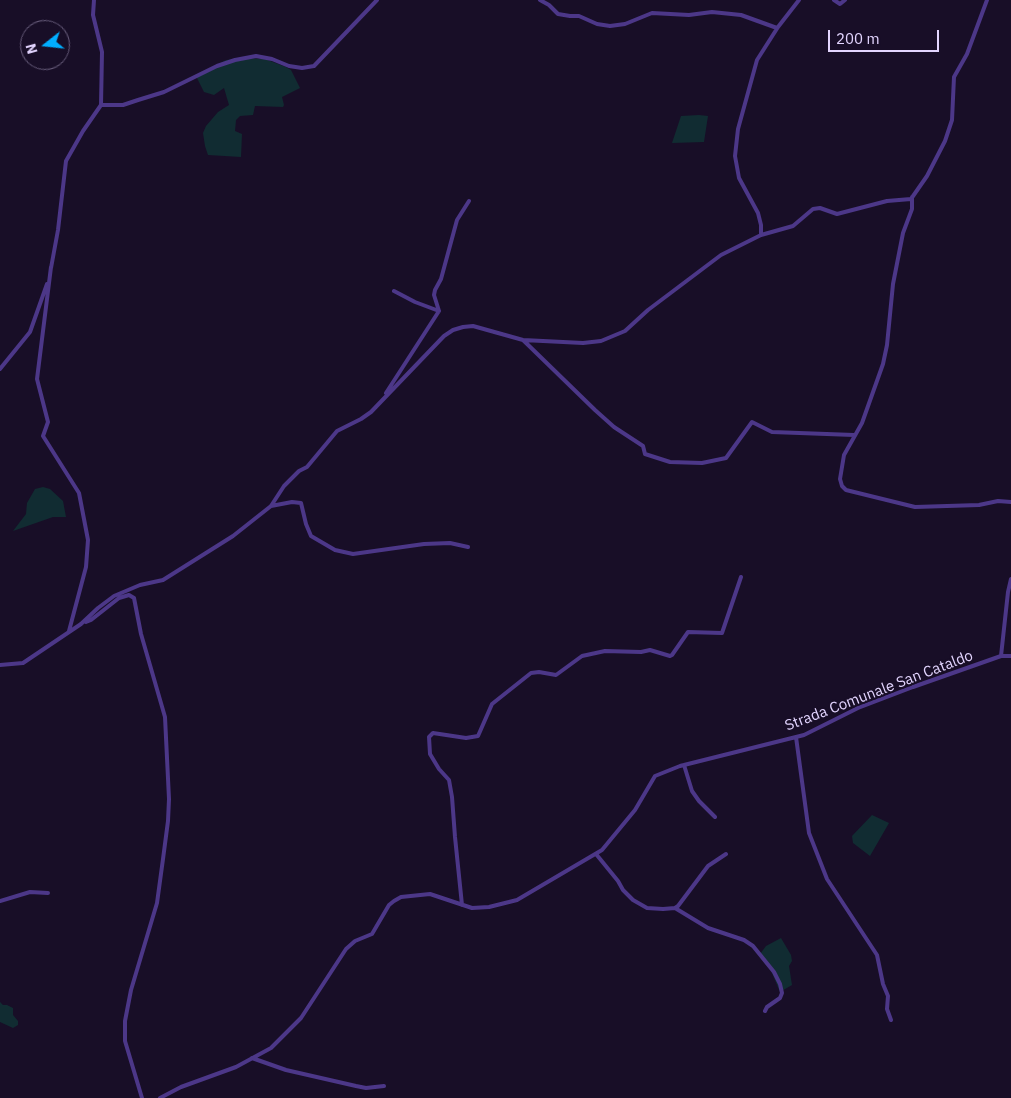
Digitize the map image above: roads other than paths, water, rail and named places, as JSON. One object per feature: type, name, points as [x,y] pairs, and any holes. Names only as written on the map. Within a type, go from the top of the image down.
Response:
[{"type":"street","points":[[0,369],[30,332],[45,292],[51,267],[58,230],[66,161],[100,105],[102,52],[93,16],[94,0]]},
{"type":"street","points":[[100,105],[123,104],[164,92],[217,66],[256,56],[272,59],[289,66],[302,68],[314,66],[377,0]]},
{"type":"street","points":[[540,0],[549,5],[558,14],[579,16],[597,24],[610,26],[625,24],[652,13],[688,15],[712,12],[741,15],[778,28]]},
{"type":"street","points":[[761,235],[758,213],[740,178],[736,156],[738,129],[758,60],[778,28],[799,0]]},
{"type":"street","points":[[834,0],[840,4],[845,0]]},
{"type":"street","points":[[81,624],[114,596],[140,585],[163,580],[233,536],[272,506],[284,486],[299,471],[307,467],[337,430],[361,419],[444,336],[453,330],[473,326],[523,340],[583,344],[601,341],[625,331],[648,310],[720,255],[761,235],[793,226],[813,209],[820,208],[837,214],[887,201],[911,199],[927,176],[945,141],[952,120],[954,77],[967,54],[988,0]]},
{"type":"street","points":[[912,197],[912,209],[904,233],[893,284],[887,345],[883,364],[862,423],[844,455],[840,479],[842,486],[846,490],[915,507],[979,505],[998,501],[1011,502]]},
{"type":"street","points":[[439,311],[434,295],[435,290],[441,279],[457,220],[469,201]]},
{"type":"street","points":[[51,267],[38,379],[48,422],[43,436],[79,493],[88,540],[86,567],[69,631]]},
{"type":"street","points":[[394,291],[415,302],[439,311]]},
{"type":"street","points":[[379,403],[439,311]]},
{"type":"street","points":[[523,340],[614,427],[643,446],[645,454],[670,462],[702,464],[726,458],[752,422],[772,432],[854,436]]},
{"type":"street","points":[[272,506],[292,502],[301,503],[310,536],[335,550],[353,554],[424,544],[450,543],[468,547]]},
{"type":"street","points":[[462,905],[449,780],[439,769],[430,754],[429,737],[433,733],[466,738],[478,736],[492,704],[531,673],[556,674],[582,656],[605,651],[641,652],[650,650],[670,656],[688,632],[722,633],[741,577]]},
{"type":"street","points":[[1001,656],[1011,579]]},
{"type":"street","points":[[0,665],[23,663],[69,631],[91,620],[120,598],[126,595],[134,598],[140,634],[165,717],[169,799],[168,821],[157,903],[131,990],[125,1021],[125,1041],[142,1098]]},
{"type":"street","name":"Strada Comunale San Cataldo","points":[[160,1098],[181,1087],[236,1067],[271,1048],[302,1018],[346,949],[355,941],[372,934],[394,901],[401,897],[430,894],[472,908],[489,907],[517,900],[596,854],[610,842],[635,810],[655,776],[684,765],[796,737],[867,704],[1001,656],[1011,656]]},
{"type":"street","points":[[796,737],[809,833],[827,879],[877,955],[883,984],[888,996],[887,1009],[891,1020]]},
{"type":"street","points":[[684,765],[692,791],[715,817]]},
{"type":"street","points":[[596,854],[633,900],[647,908],[675,908],[708,928],[744,940],[753,946],[774,972],[782,993],[780,998],[767,1007],[766,1011]]},
{"type":"street","points":[[675,908],[708,866],[726,854]]},
{"type":"street","points":[[0,901],[30,892],[48,893]]},
{"type":"street","points":[[252,1058],[286,1070],[356,1086],[366,1088],[384,1086]]}]
